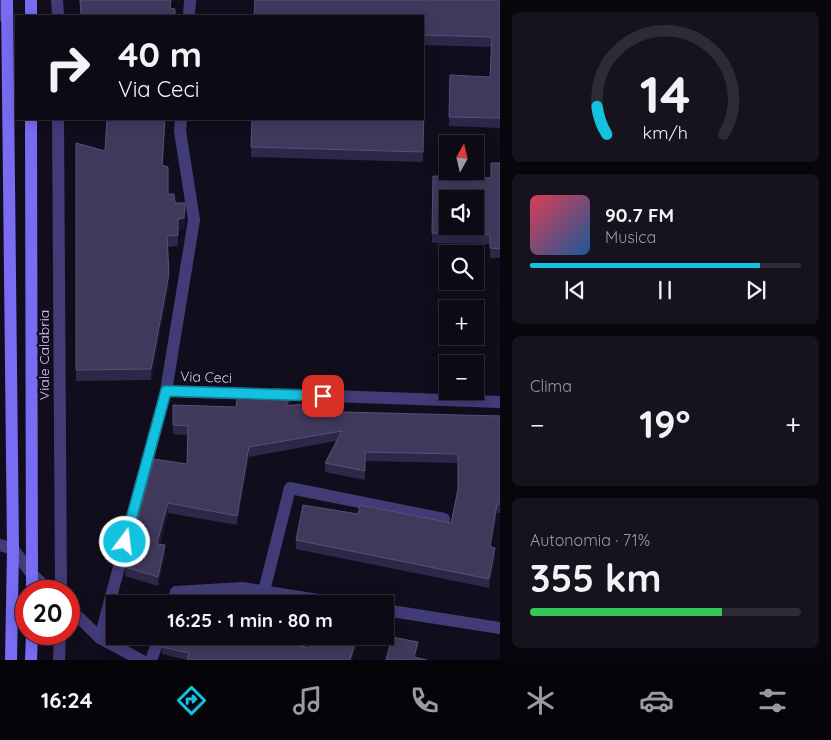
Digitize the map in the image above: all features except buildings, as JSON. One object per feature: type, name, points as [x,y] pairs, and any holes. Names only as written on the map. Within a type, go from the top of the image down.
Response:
[{"type":"main road","points":[[5,0],[13,549],[10,660]]},
{"type":"main road","points":[[31,0],[31,15]]},
{"type":"main road","name":"Viale Calabria","points":[[31,120],[32,580]]},
{"type":"main road","points":[[31,660],[32,645]]},
{"type":"street","points":[[0,15],[5,0]]},
{"type":"street","points":[[58,0],[58,15]]},
{"type":"street","points":[[189,15],[190,0]]},
{"type":"street","name":"Viale Calabria","points":[[58,120],[60,580]]},
{"type":"street","points":[[166,391],[194,220],[180,131],[181,120]]},
{"type":"street","name":"Via Ceci","points":[[100,638],[166,391],[500,402]]},
{"type":"street","points":[[264,591],[290,488],[444,519]]},
{"type":"street","points":[[0,545],[13,549],[38,580]]},
{"type":"street","points":[[175,595],[176,592],[242,588],[289,595]]},
{"type":"street","points":[[394,611],[500,628]]},
{"type":"street","points":[[80,619],[100,638],[141,660]]},
{"type":"street","points":[[59,660],[60,645]]},
{"type":"street","points":[[151,660],[157,645]]},
{"type":"route","points":[[125,542],[166,391],[323,396]]}]
